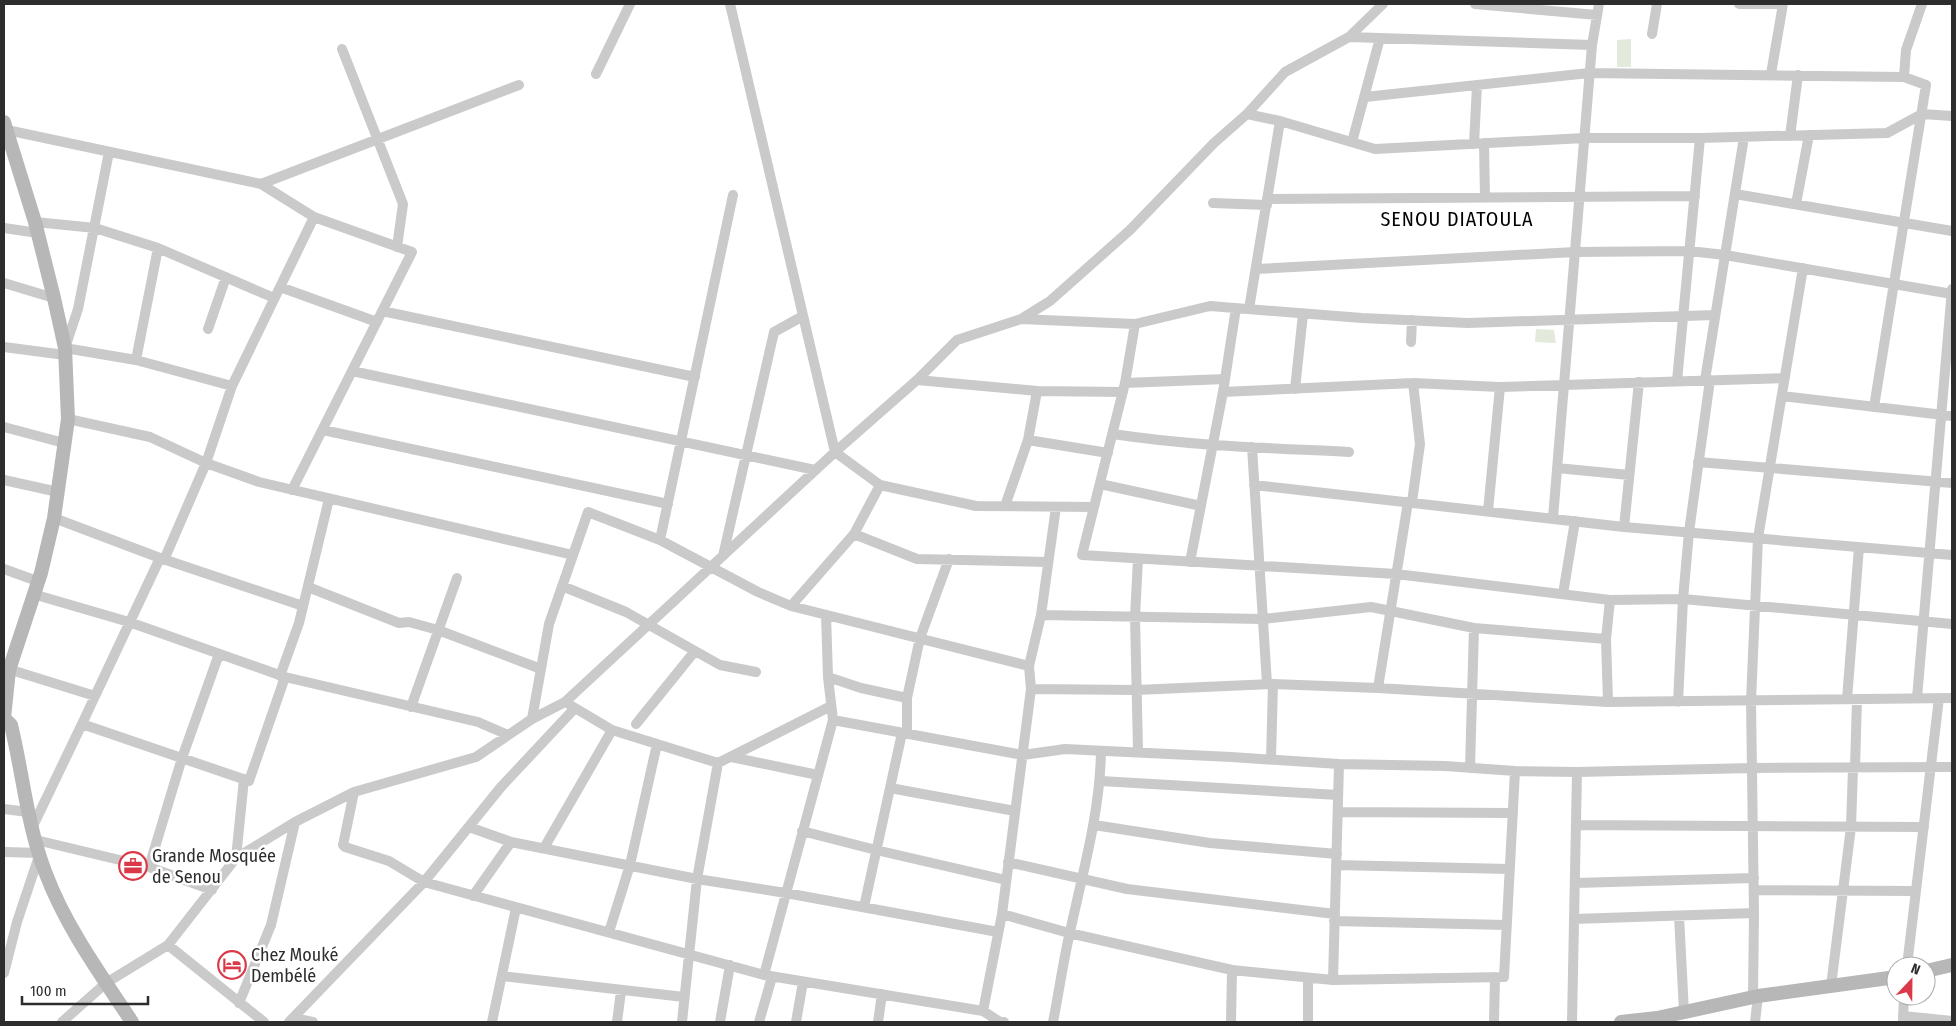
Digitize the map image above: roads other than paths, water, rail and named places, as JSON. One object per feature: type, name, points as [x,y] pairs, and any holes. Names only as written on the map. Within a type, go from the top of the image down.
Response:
[{"type":"street","points":[[596,74],[630,4]]},
{"type":"street","points":[[730,4],[835,452],[880,485],[976,506],[1094,507]]},
{"type":"street","points":[[62,1022],[106,983],[168,945],[236,858],[295,822],[354,792],[476,758],[532,719],[565,702],[815,470],[917,380],[957,340],[1021,319],[1050,301],[1130,230],[1214,142],[1247,114],[1285,72],[1349,37],[1383,4]]},
{"type":"street","points":[[1475,4],[1597,14]]},
{"type":"street","points":[[1553,518],[1589,72],[1599,4]]},
{"type":"street","points":[[1652,34],[1658,4]]},
{"type":"street","points":[[1739,4],[1783,4],[1771,74]]},
{"type":"street","points":[[1904,77],[1906,50],[1922,4]]},
{"type":"street","points":[[1349,37],[1592,45]]},
{"type":"street","points":[[1352,142],[1380,38]]},
{"type":"street","points":[[342,49],[403,204],[397,247]]},
{"type":"street","points":[[1365,97],[1589,72],[1904,77],[1926,85],[1874,407]]},
{"type":"street","points":[[1790,136],[1798,75]]},
{"type":"street","points":[[261,184],[519,85]]},
{"type":"street","points":[[1477,85],[1479,143],[1485,198]]},
{"type":"street","points":[[1247,114],[1375,149],[1584,138],[1700,138],[1888,133],[1922,114],[1952,116]]},
{"type":"street","points":[[1249,310],[1280,122]]},
{"type":"street","points":[[5,126],[109,152],[261,184],[314,217],[412,252],[292,490]]},
{"type":"street","points":[[5,126],[37,228],[54,298],[65,352],[68,419],[54,518],[35,588],[7,669],[4,718],[11,725],[28,812],[45,873],[64,914],[132,1022]]},
{"type":"street","points":[[1796,204],[1809,136]]},
{"type":"street","points":[[1678,702],[1683,599],[1689,532],[1715,315],[1744,137]]},
{"type":"street","points":[[1677,381],[1700,138]]},
{"type":"street","points":[[65,352],[78,309],[109,152]]},
{"type":"street","points":[[1735,194],[1952,231]]},
{"type":"street","points":[[660,540],[733,195]]},
{"type":"street","points":[[1213,203],[1694,196]]},
{"type":"street","points":[[4,973],[36,840],[82,724],[206,463],[232,386],[314,217]]},
{"type":"street","points":[[4,228],[94,228],[158,248],[274,298]]},
{"type":"street","points":[[136,360],[158,248]]},
{"type":"street","points":[[1256,269],[1575,252],[1689,251],[1725,255],[1952,294]]},
{"type":"street","points":[[1755,1022],[1751,700],[1758,538],[1803,268]]},
{"type":"street","points":[[208,329],[226,277]]},
{"type":"street","points":[[4,283],[54,298]]},
{"type":"street","points":[[280,287],[377,322]]},
{"type":"street","points":[[1917,698],[1941,415],[1950,346],[1952,290]]},
{"type":"street","points":[[1021,319],[1135,324],[1210,306],[1303,314],[1468,322],[1715,315]]},
{"type":"street","points":[[1190,562],[1223,392],[1236,308]]},
{"type":"street","points":[[382,311],[695,377]]},
{"type":"street","points":[[1295,389],[1303,314]]},
{"type":"street","points":[[723,556],[774,332],[803,316]]},
{"type":"street","points":[[1411,342],[1412,320]]},
{"type":"street","points":[[1135,324],[1124,387],[1082,555],[1396,574],[1610,600],[1683,599],[1952,624]]},
{"type":"street","points":[[4,347],[136,360],[232,386]]},
{"type":"street","points":[[352,371],[815,470]]},
{"type":"street","points":[[1223,392],[1413,383],[1500,387],[1785,378]]},
{"type":"street","points":[[917,380],[1037,391],[1124,387],[1224,379]]},
{"type":"street","points":[[1624,527],[1639,382]]},
{"type":"street","points":[[1378,688],[1396,574],[1420,444],[1413,383]]},
{"type":"street","points":[[1488,511],[1500,387]]},
{"type":"street","points":[[1005,506],[1028,440],[1037,391]]},
{"type":"street","points":[[1782,396],[1952,416]]},
{"type":"street","points":[[68,419],[150,437],[206,463],[258,482],[573,555]]},
{"type":"street","points":[[4,427],[64,443]]},
{"type":"street","points":[[322,430],[668,504]]},
{"type":"street","points":[[1112,434],[1145,439],[1349,452]]},
{"type":"street","points":[[1028,440],[1108,453]]},
{"type":"street","points":[[1252,446],[1262,619],[1270,684],[1271,760]]},
{"type":"street","points":[[1698,462],[1952,483]]},
{"type":"street","points":[[1557,468],[1629,474]]},
{"type":"street","points":[[4,480],[58,492]]},
{"type":"street","points":[[1100,484],[1201,506]]},
{"type":"street","points":[[791,606],[854,534],[880,485]]},
{"type":"street","points":[[1254,485],[1624,527],[1952,555]]},
{"type":"street","points":[[82,724],[249,781],[299,623],[329,499]]},
{"type":"street","points":[[983,1011],[1002,914],[1032,689],[1029,666],[1041,615],[1056,506]]},
{"type":"street","points":[[532,719],[550,624],[588,512],[660,540],[758,592],[791,606],[1029,666]]},
{"type":"street","points":[[54,518],[162,559],[303,606]]},
{"type":"street","points":[[1563,594],[1575,521]]},
{"type":"street","points":[[854,534],[917,559],[1048,562]]},
{"type":"street","points":[[1831,986],[1850,827],[1854,768],[1852,699],[1853,615],[1859,547]]},
{"type":"street","points":[[1138,559],[1135,617],[1138,752]]},
{"type":"street","points":[[864,907],[904,734],[907,698],[920,638],[949,560]]},
{"type":"street","points":[[4,569],[35,588],[283,676],[478,722],[508,735]]},
{"type":"street","points":[[411,707],[457,578]]},
{"type":"street","points":[[562,586],[626,612],[720,665],[756,672]]},
{"type":"street","points":[[308,587],[398,623],[409,622],[438,630],[541,669]]},
{"type":"street","points":[[1608,702],[1606,639],[1610,600]]},
{"type":"street","points":[[1041,615],[1262,619],[1372,607],[1474,628],[1606,639]]},
{"type":"street","points":[[759,1022],[786,893],[833,720],[828,677],[826,616]]},
{"type":"street","points":[[1470,768],[1474,628]]},
{"type":"street","points":[[636,724],[695,651]]},
{"type":"street","points":[[148,867],[182,758],[219,654]]},
{"type":"street","points":[[7,669],[94,696]]},
{"type":"street","points":[[828,677],[862,688],[907,698]]},
{"type":"street","points":[[1032,689],[1136,690],[1270,684],[1378,688],[1608,702],[1952,698]]},
{"type":"street","points":[[1908,956],[1939,698]]},
{"type":"street","points":[[565,702],[612,730],[718,763],[831,706]]},
{"type":"street","points":[[291,1020],[424,882],[501,787],[575,708]]},
{"type":"street","points":[[833,720],[1023,755],[1064,749],[1339,764],[1578,772],[1753,768],[1952,767]]},
{"type":"street","points":[[544,848],[612,730]]},
{"type":"street","points":[[610,932],[630,865],[656,744]]},
{"type":"street","points":[[1053,1022],[1069,933],[1094,825],[1101,781],[1101,751]]},
{"type":"street","points":[[731,757],[818,775]]},
{"type":"street","points":[[682,1022],[697,879],[718,763]]},
{"type":"street","points":[[1332,980],[1339,764]]},
{"type":"street","points":[[1002,914],[1069,933],[1232,970],[1332,980],[1504,977],[1515,771]]},
{"type":"street","points":[[1572,1022],[1578,772]]},
{"type":"street","points":[[236,858],[244,779]]},
{"type":"street","points":[[1101,781],[1338,795]]},
{"type":"street","points":[[890,788],[1015,811]]},
{"type":"street","points":[[354,792],[343,845],[389,861],[424,882],[768,976],[983,1011],[999,1022],[1004,1022]]},
{"type":"street","points":[[4,809],[28,812]]},
{"type":"street","points":[[1338,812],[1512,813]]},
{"type":"street","points":[[239,1002],[271,925],[295,822]]},
{"type":"street","points":[[1094,825],[1210,843],[1336,854]]},
{"type":"street","points":[[1576,825],[1924,828]]},
{"type":"street","points":[[469,827],[512,842],[697,879],[786,893],[998,932]]},
{"type":"street","points":[[802,831],[1006,880]]},
{"type":"street","points":[[4,852],[36,840],[148,867],[212,890]]},
{"type":"street","points":[[473,896],[512,842]]},
{"type":"street","points":[[1008,862],[1127,888],[1334,918],[1506,925]]},
{"type":"street","points":[[1336,865],[1509,870]]},
{"type":"street","points":[[1575,883],[1754,878]]},
{"type":"street","points":[[1754,890],[1916,891]]},
{"type":"street","points":[[492,1022],[516,908]]},
{"type":"street","points":[[1574,919],[1754,914]]},
{"type":"street","points":[[1679,916],[1684,1012]]},
{"type":"street","points":[[168,945],[264,1022]]},
{"type":"street","points":[[720,1022],[730,965]]},
{"type":"street","points":[[1936,969],[1952,965]]},
{"type":"street","points":[[1231,1022],[1232,970]]},
{"type":"street","points":[[502,976],[684,997]]},
{"type":"street","points":[[1494,1022],[1495,977]]},
{"type":"street","points":[[1308,978],[1308,1022]]},
{"type":"street","points":[[1621,1022],[1658,1020],[1684,1012],[1755,996],[1886,978]]},
{"type":"street","points":[[796,1022],[803,982]]},
{"type":"street","points":[[617,1022],[621,991]]},
{"type":"street","points":[[878,1022],[882,994]]},
{"type":"street","points":[[1904,1006],[1903,1019],[1952,1021]]},
{"type":"street","points":[[291,1020],[313,1022]]},
{"type":"place","name":"Grande Mosquée de Senou","points":[[133,866]]},
{"type":"place","name":"Chez Mouké Dembélé","points":[[232,965]]},
{"type":"district","name":"SENOU DIATOULA","points":[[1457,219]]}]
